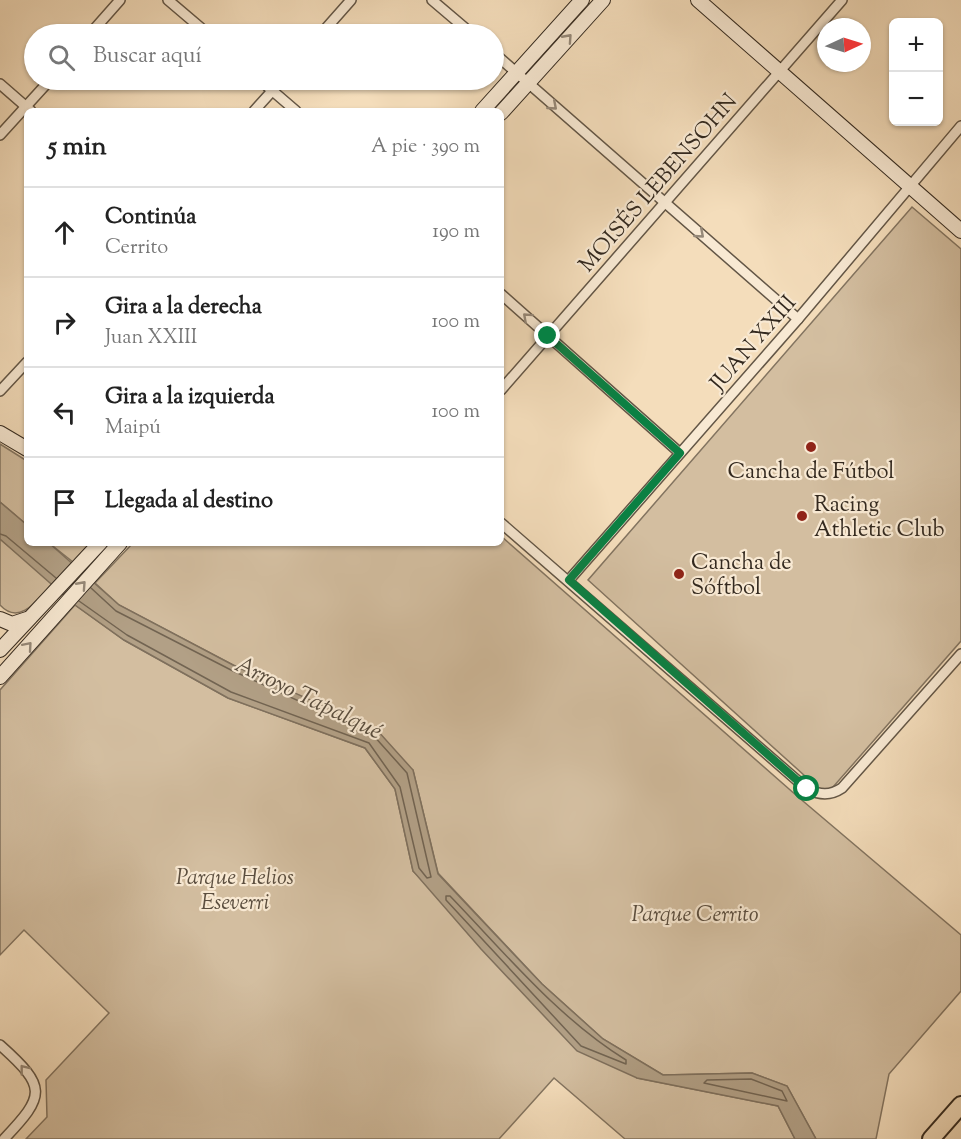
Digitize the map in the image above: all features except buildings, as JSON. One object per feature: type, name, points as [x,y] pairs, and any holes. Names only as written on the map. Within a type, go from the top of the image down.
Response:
[{"type":"highway","points":[[936,1133],[961,1106]]},
{"type":"main road","points":[[504,86],[582,0]]},
{"type":"main road","points":[[504,110],[603,0]]},
{"type":"main road","points":[[698,0],[961,231]]},
{"type":"main road","points":[[485,108],[501,90]]},
{"type":"main road","points":[[0,432],[24,447]]},
{"type":"main road","points":[[10,666],[0,652],[32,614],[97,546]]},
{"type":"main road","points":[[0,677],[117,546]]},
{"type":"main road","points":[[0,619],[12,624],[32,614]]},
{"type":"street","points":[[99,24],[120,0]]},
{"type":"street","points":[[168,0],[196,24]]},
{"type":"street","points":[[330,24],[351,0]]},
{"type":"street","points":[[432,0],[460,24]]},
{"type":"street","name":"MOISÉS LEBENSOHN","points":[[504,387],[842,0]]},
{"type":"street","points":[[504,62],[798,319]]},
{"type":"street","points":[[0,84],[28,108]]},
{"type":"street","points":[[30,108],[43,90]]},
{"type":"street","points":[[257,108],[273,90],[293,108]]},
{"type":"street","points":[[0,135],[24,113]]},
{"type":"street","name":"JUAN XXIII","points":[[569,580],[798,319],[961,126]]},
{"type":"street","points":[[504,297],[680,453]]},
{"type":"street","points":[[0,391],[24,365]]},
{"type":"street","points":[[504,526],[807,789],[826,795],[842,788],[961,654]]},
{"type":"street","points":[[0,1045],[27,1069],[34,1084],[34,1101],[30,1112],[4,1139]]},
{"type":"green space","name":"Racing Athletic Club","points":[[912,207],[961,249],[961,641],[826,795],[588,580]]},
{"type":"green space","points":[[0,444],[24,459],[24,522],[0,502]]},
{"type":"green space","points":[[0,539],[53,583],[29,608],[22,612],[7,611],[0,605]]},
{"type":"green space","name":"Parque Cerrito","points":[[504,539],[797,796],[961,935],[961,991],[889,1074],[876,1139],[816,1139],[787,1086],[752,1073],[663,1075],[603,1039],[542,984],[438,873],[413,770],[233,665],[119,605],[95,583],[130,546],[504,546]]},
{"type":"green space","points":[[53,546],[88,546],[73,562]]},
{"type":"green space","name":"Parque Helios Eseverri","points":[[75,605],[124,640],[228,698],[365,748],[395,789],[413,871],[637,1078],[778,1106],[795,1139],[625,1139],[554,1078],[499,1139],[26,1139],[47,1117],[46,1080],[109,1013],[24,930],[0,955],[0,690]]},
{"type":"water","points":[[0,502],[24,522],[24,546],[52,546],[119,605],[233,665],[377,730],[413,770],[438,874],[542,984],[603,1039],[663,1075],[752,1073],[787,1086],[816,1139],[795,1139],[778,1106],[637,1078],[577,1051],[481,949],[413,871],[395,789],[365,748],[228,698],[124,640],[75,605],[0,539]]},
{"type":"place","name":"Cancha de Fútbol","points":[[811,447]]},
{"type":"place","name":"Racing Athletic Club","points":[[802,516]]},
{"type":"place","name":"Cancha de Sóftbol","points":[[679,574]]},
{"type":"route","points":[[548,336],[680,453],[569,580],[807,789]]},
{"type":"water label","name":"Arroyo Tapalqué","points":[[309,697]]}]
